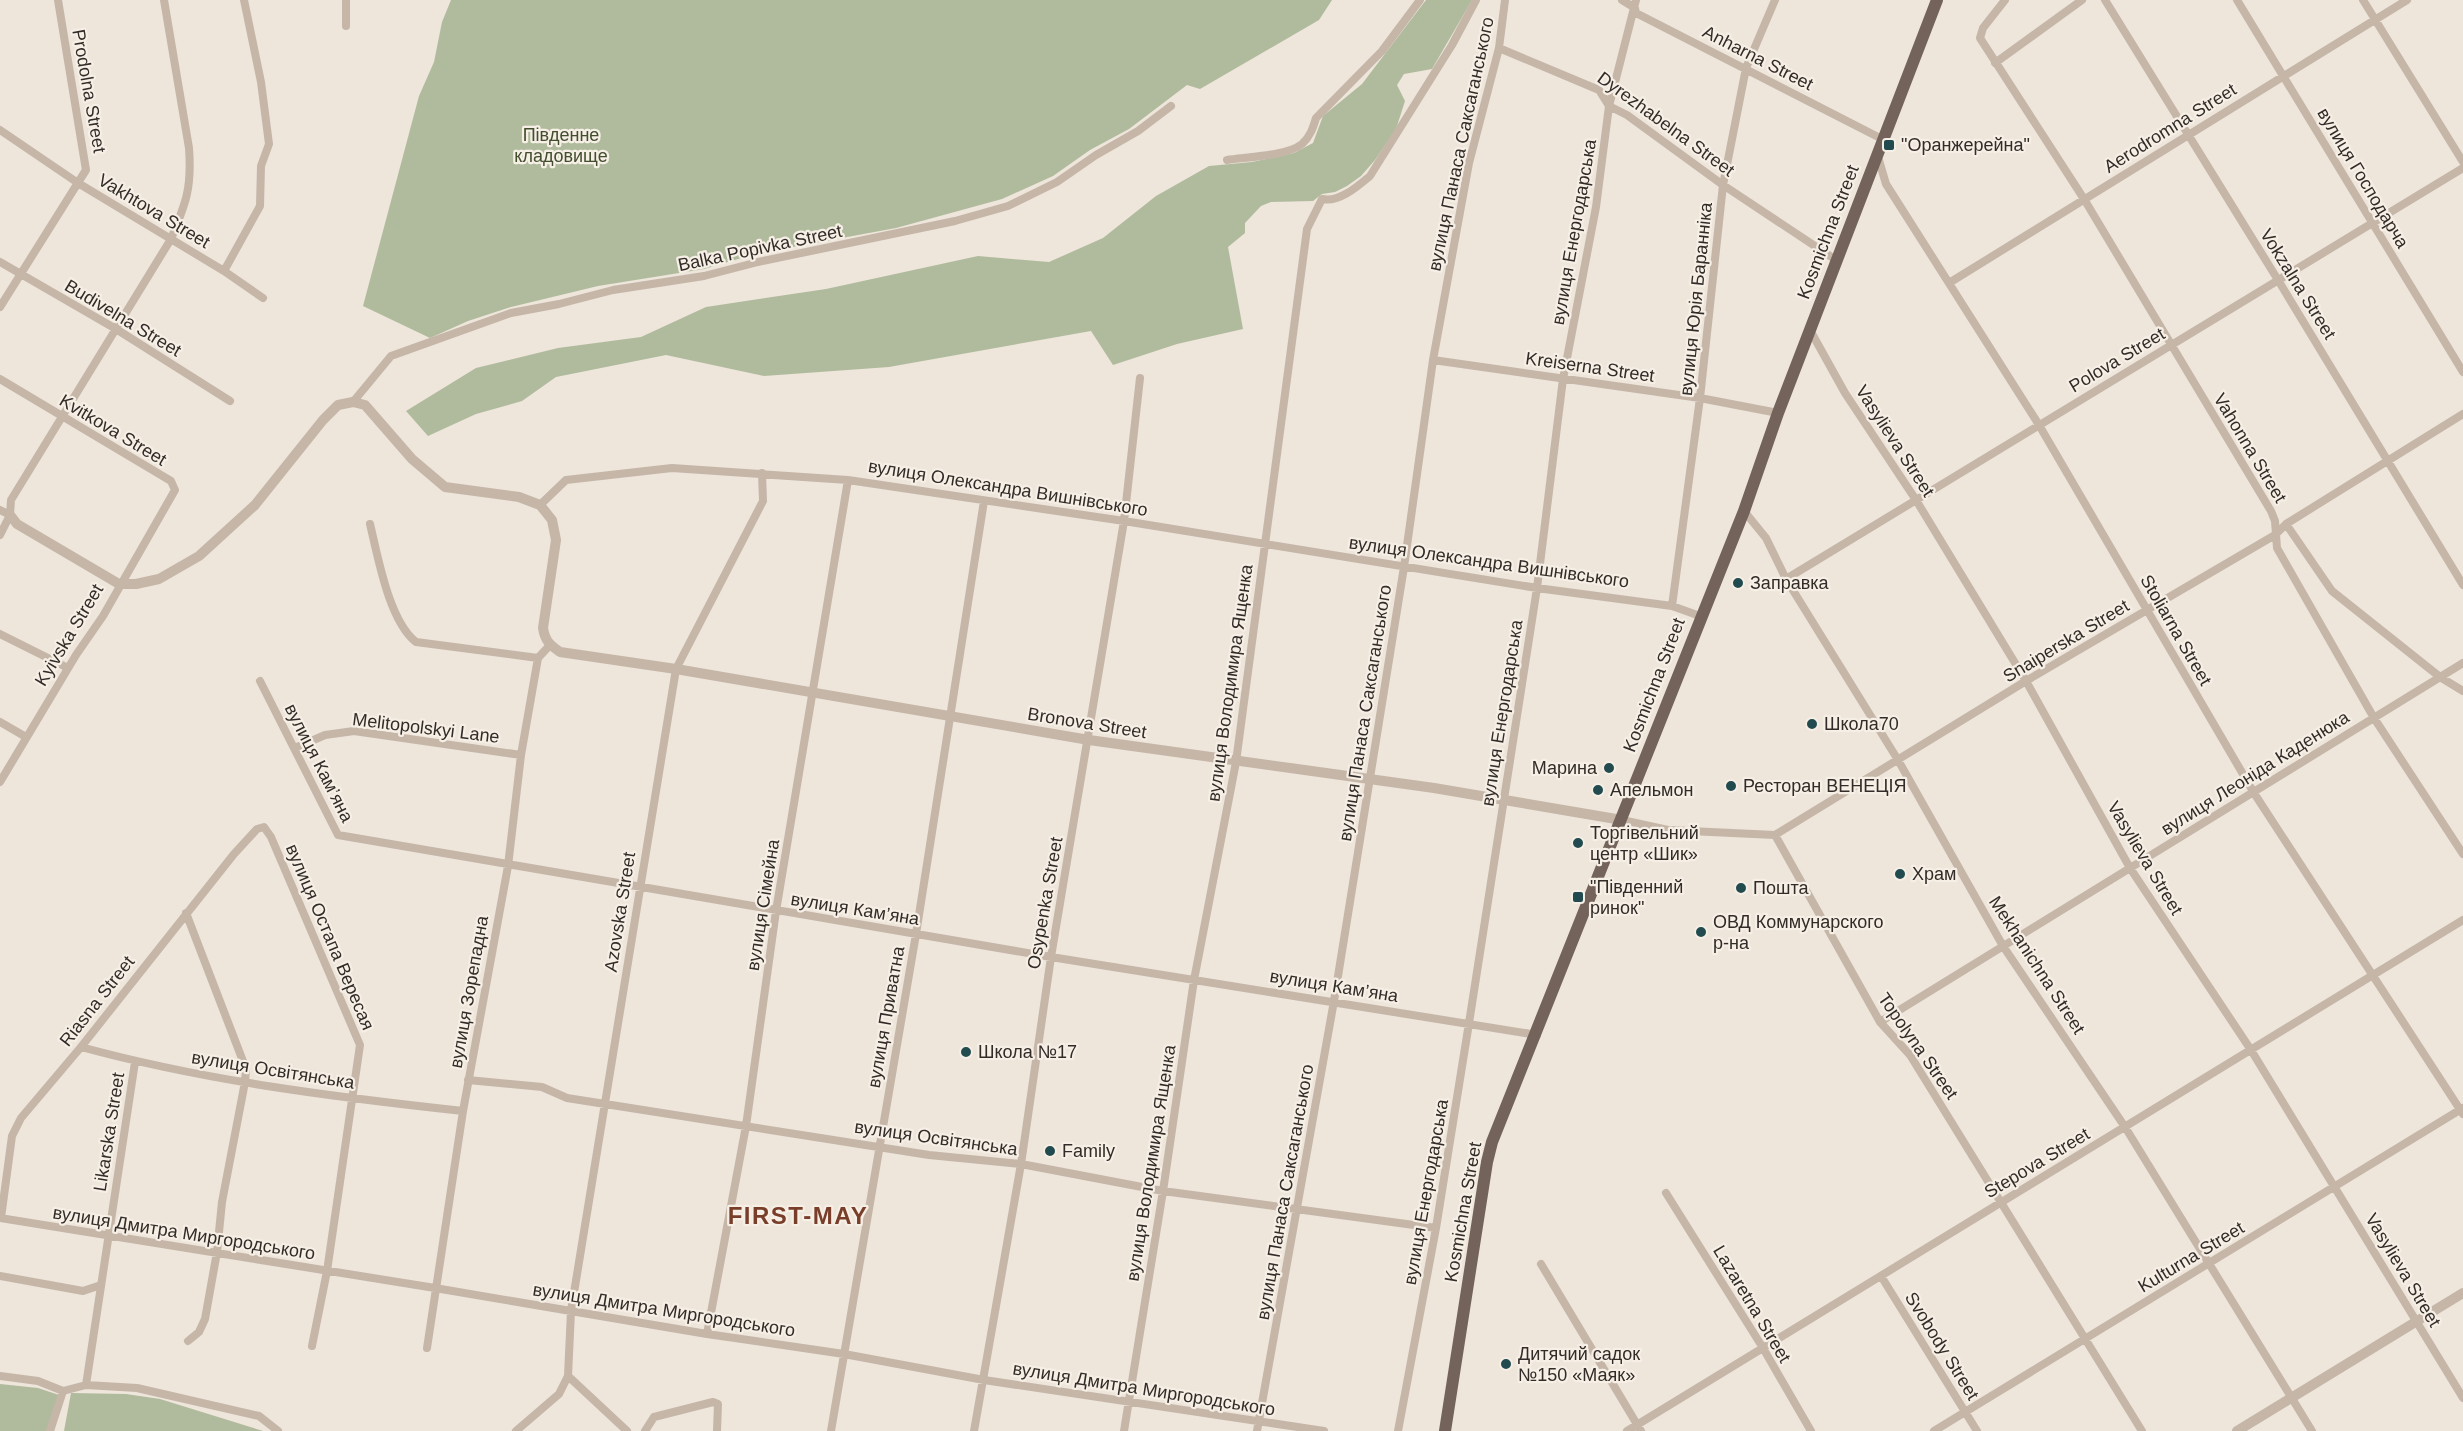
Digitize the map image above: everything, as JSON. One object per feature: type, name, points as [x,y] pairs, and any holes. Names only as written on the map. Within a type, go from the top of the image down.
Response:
[{"type":"main road","name":"Kosmichna Street","points":[[1445,1431],[1487,1162],[1501,1118],[1537,1035],[1700,616],[1744,511],[1778,413],[1937,0]]},
{"type":"street","name":"Prodolna Street","points":[[0,308],[19,274],[86,170],[58,0]]},
{"type":"street","points":[[0,535],[5,512],[11,501],[171,239],[188,198],[191,173],[189,148],[164,0]]},
{"type":"street","points":[[224,271],[260,206],[261,166],[269,144],[261,82],[244,0]]},
{"type":"street","points":[[346,0],[346,26]]},
{"type":"street","points":[[1227,160],[1286,151],[1302,144],[1311,133],[1316,118],[1382,51],[1420,0]]},
{"type":"street","name":"вулиця Володимира Ященка","points":[[1124,1431],[1194,980],[1236,762],[1307,229],[1322,199],[1332,201],[1370,176],[1452,45],[1476,0]]},
{"type":"street","name":"вулиця Панаса Саксаганського","points":[[1257,1431],[1334,1001],[1404,567],[1433,360],[1469,163],[1499,48],[1506,0]]},
{"type":"street","name":"Anharna Street","points":[[1622,0],[1636,4],[1636,14],[1884,140]]},
{"type":"street","name":"вулиця Юрія Баранніка","points":[[1672,606],[1701,398],[1723,185],[1746,68],[1774,0]]},
{"type":"street","name":"Vahonna Street","points":[[2005,0],[1980,32],[1980,38],[2084,199],[2271,511],[2275,521],[2277,548],[2374,718],[2463,854]]},
{"type":"street","points":[[1995,63],[2082,0]]},
{"type":"street","name":"Vokzalna Street","points":[[2104,0],[2278,280],[2463,585]]},
{"type":"street","name":"вулиця Господарча","points":[[2237,0],[2463,372]]},
{"type":"street","points":[[2363,0],[2463,162]]},
{"type":"street","name":"Aerodromna Street","points":[[1949,283],[2407,0]]},
{"type":"street","name":"вулиця Енергодарська","points":[[1398,1431],[1436,1228],[1469,1023],[1537,588],[1563,379],[1596,207],[1610,106],[1636,4]]},
{"type":"street","name":"Dyrezhabelna Street","points":[[1499,48],[1599,90],[1610,106],[1655,134],[1723,185],[1836,260]]},
{"type":"street","name":"Balka Popivka Street","points":[[353,402],[391,356],[511,313],[613,290],[704,276],[758,262],[955,221],[1008,206],[1057,182],[1096,155],[1138,131],[1171,106]]},
{"type":"street","name":"Vakhtova Street","points":[[0,130],[78,183],[224,271],[263,298]]},
{"type":"street","name":"Stoliarna Street","points":[[1877,154],[1886,184],[2040,425],[2254,793],[2371,976],[2462,1111]]},
{"type":"street","name":"Polova Street","points":[[1786,579],[2463,168]]},
{"type":"street","name":"Budivelna Street","points":[[0,262],[116,329],[230,401]]},
{"type":"street","name":"Vasylieva Street","points":[[1810,330],[1845,393],[1916,500],[2026,681],[2130,868],[2251,1050],[2463,1398]]},
{"type":"street","name":"Kreiserna Street","points":[[1433,360],[1701,398],[1778,413]]},
{"type":"street","name":"Osypenka Street","points":[[974,1431],[1021,1164],[1051,957],[1124,521],[1140,378]]},
{"type":"street","name":"Kvitkova Street","points":[[0,380],[175,486],[175,490],[120,584]]},
{"type":"street","points":[[353,402],[365,405],[412,459],[445,487],[519,498],[540,506],[552,520],[556,540],[543,628],[544,638],[550,645],[538,658],[416,642],[406,634],[383,581],[370,524]]},
{"type":"street","name":"Kyivska Street","points":[[0,782],[68,668],[103,616],[120,584],[136,584],[159,579],[199,556],[255,505],[323,420],[338,405],[353,402]]},
{"type":"street","name":"Snaiperska Street","points":[[1775,835],[2026,681],[2276,535],[2286,525],[2463,414]]},
{"type":"street","name":"вулиця Олександра Вишнівського","points":[[540,506],[566,480],[672,468],[848,480],[1124,521],[1266,546],[1537,588],[1672,606],[1700,616]]},
{"type":"street","name":"Azovska Street","points":[[568,1376],[571,1311],[606,1103],[638,887],[676,669],[763,501],[762,473]]},
{"type":"street","name":"вулиця Сімейна","points":[[707,1334],[746,1126],[776,911],[848,480]]},
{"type":"street","name":"вулиця Приватна","points":[[831,1431],[916,934],[984,501]]},
{"type":"street","name":"Mekhanichna Street","points":[[1744,511],[1766,538],[1786,579],[1898,760],[2003,946],[2125,1127],[2313,1431]]},
{"type":"street","points":[[5,512],[17,524],[120,584]]},
{"type":"street","points":[[2286,525],[2332,591],[2440,676],[2463,691]]},
{"type":"street","points":[[0,634],[68,668]]},
{"type":"street","name":"Bronova Street","points":[[550,645],[560,652],[676,669],[950,718],[1236,762],[1504,799],[1622,820]]},
{"type":"street","name":"вулиця Зорепадна","points":[[427,1348],[468,1080],[508,866],[521,755],[538,658]]},
{"type":"street","name":"вулиця Леоніда Каденюка","points":[[1880,1022],[2463,663]]},
{"type":"street","name":"вулиця Кам’яна","points":[[260,681],[338,835],[508,866],[1051,957],[1537,1035]]},
{"type":"street","points":[[0,722],[26,737]]},
{"type":"street","name":"Melitopolskyi Lane","points":[[295,748],[325,735],[354,731],[521,755]]},
{"type":"street","points":[[1622,820],[1668,830],[1775,835]]},
{"type":"street","name":"Riasna Street","points":[[0,1218],[12,1136],[21,1118],[256,829],[264,827]]},
{"type":"street","name":"вулиця Остапа Вересая","points":[[264,827],[272,837],[360,1045],[327,1271],[312,1346]]},
{"type":"street","name":"Topolyna Street","points":[[1775,835],[1880,1022],[1910,1055],[2142,1431]]},
{"type":"street","points":[[186,913],[244,1060],[246,1082],[222,1202],[217,1252],[205,1319],[199,1332],[188,1341]]},
{"type":"street","name":"Stepova Street","points":[[1627,1431],[1639,1428],[1763,1348],[2463,921]]},
{"type":"street","name":"вулиця Освітянська","points":[[81,1047],[135,1062],[246,1082],[352,1099],[463,1111]]},
{"type":"street","name":"Likarska Street","points":[[86,1385],[135,1062]]},
{"type":"street","name":"вулиця Освітянська","points":[[468,1080],[542,1087],[567,1098],[929,1155],[1021,1164],[1163,1191],[1436,1228]]},
{"type":"street","name":"Kulturna Street","points":[[1934,1431],[2462,1111]]},
{"type":"street","name":"Lazaretna Street","points":[[1666,1193],[1763,1348],[1811,1431]]},
{"type":"street","name":"вулиця Дмитра Миргородського","points":[[0,1218],[707,1334],[844,1354],[984,1380],[1324,1431]]},
{"type":"street","points":[[1540,1264],[1639,1428]]},
{"type":"street","points":[[0,1276],[83,1291],[101,1285]]},
{"type":"street","name":"Svobody Street","points":[[1881,1276],[1977,1431]]},
{"type":"street","points":[[2237,1431],[2463,1293]]},
{"type":"street","points":[[0,1376],[38,1381],[63,1391],[86,1385],[137,1388],[259,1416],[278,1431]]},
{"type":"street","points":[[516,1431],[559,1394],[568,1376],[627,1431]]},
{"type":"street","points":[[50,1431],[63,1391]]},
{"type":"street","points":[[645,1431],[654,1417],[713,1402],[718,1404],[719,1409],[717,1431]]},
{"type":"green space","name":"Південне кладовище","points":[[451,0],[1332,0],[1319,20],[1200,89],[1187,85],[1129,129],[1090,150],[1053,176],[1002,199],[896,228],[755,254],[704,269],[598,286],[511,307],[468,321],[430,338],[363,306],[419,96],[434,62],[442,22]]},
{"type":"green space","points":[[1426,0],[1472,0],[1432,69],[1404,74],[1397,85],[1405,101],[1396,129],[1375,160],[1361,176],[1347,186],[1335,192],[1322,194],[1313,201],[1271,202],[1261,206],[1245,223],[1245,233],[1228,247],[1243,329],[1177,344],[1113,365],[1091,331],[889,367],[764,376],[666,355],[556,377],[522,401],[476,414],[428,436],[406,411],[476,368],[558,348],[641,337],[706,307],[826,289],[978,256],[1049,262],[1103,238],[1156,196],[1209,166],[1252,162],[1294,153],[1313,143],[1323,116],[1362,84]]},
{"type":"green space","points":[[0,1384],[38,1388],[59,1395],[60,1403],[54,1431],[0,1431]]},
{"type":"green space","points":[[71,1393],[126,1394],[160,1399],[263,1431],[64,1431]]},
{"type":"place","name":"\"Оранжерейна\"","points":[[1889,145]]},
{"type":"place","name":"Заправка","points":[[1738,583]]},
{"type":"place","name":"Школа70","points":[[1812,724]]},
{"type":"place","name":"Марина","points":[[1609,768]]},
{"type":"place","name":"Ресторан ВЕНЕЦІЯ","points":[[1731,786]]},
{"type":"place","name":"Апельмон","points":[[1598,790]]},
{"type":"place","name":"Торгівельний центр «Шик»","points":[[1578,843]]},
{"type":"place","name":"Храм","points":[[1900,874]]},
{"type":"place","name":"Пошта","points":[[1741,888]]},
{"type":"place","name":"\"Південний ринок\"","points":[[1578,897]]},
{"type":"place","name":"ОВД Коммунарского р-на","points":[[1701,932]]},
{"type":"place","name":"Школа №17","points":[[966,1052]]},
{"type":"place","name":"Family","points":[[1050,1151]]},
{"type":"place","name":"Дитячий садок №150 «Маяк»","points":[[1506,1364]]},
{"type":"district","name":"FIRST-MAY","points":[[798,1216]]}]
